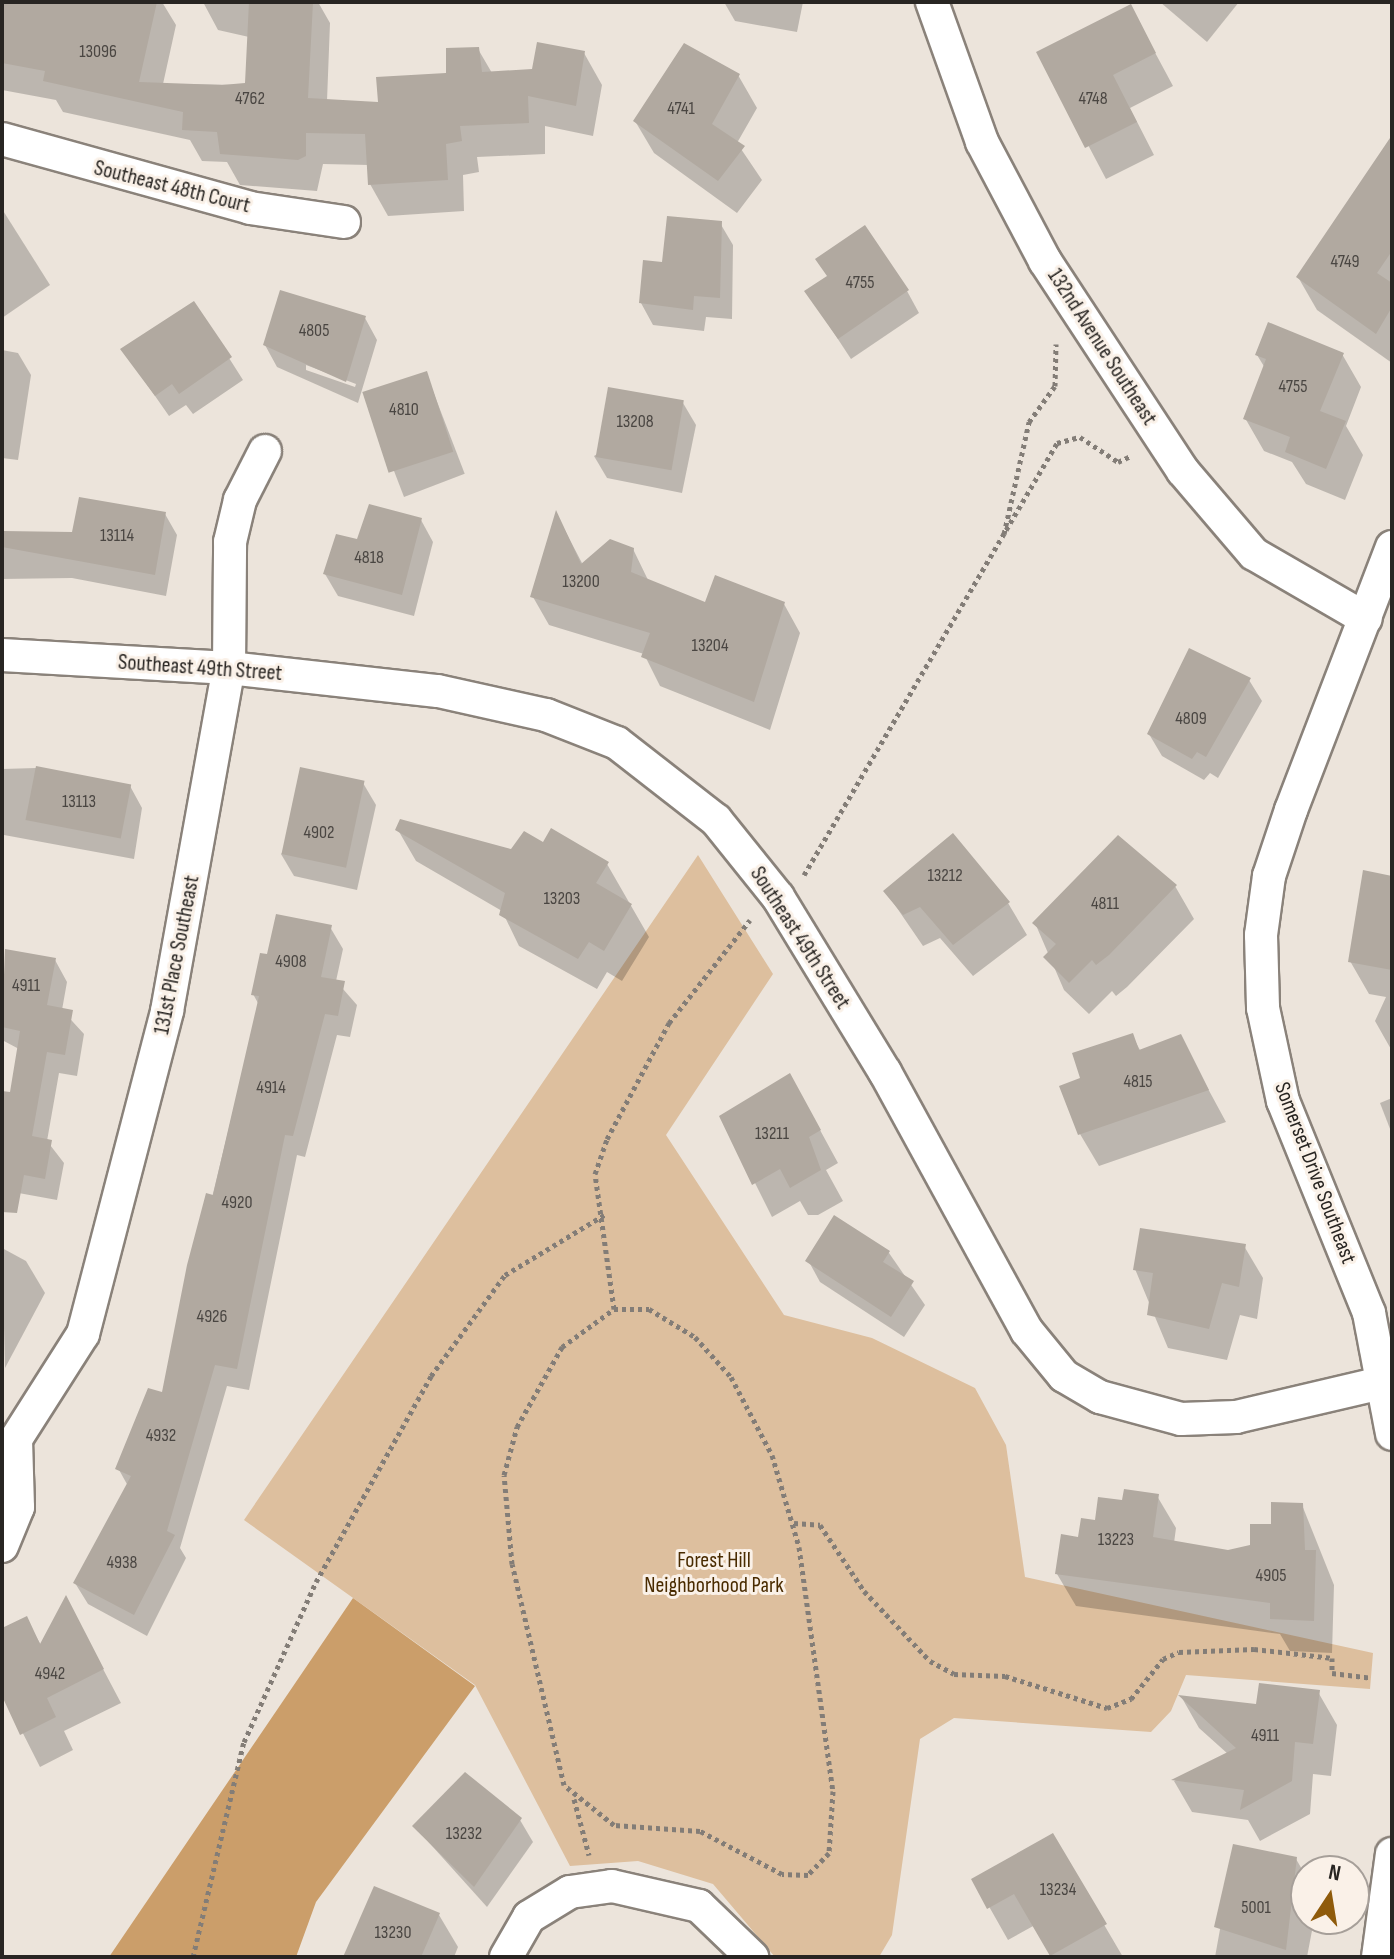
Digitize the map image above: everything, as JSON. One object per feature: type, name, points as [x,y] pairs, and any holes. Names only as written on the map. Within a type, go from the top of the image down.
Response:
[{"type":"street","name":"132nd Avenue Southeast","points":[[932,2],[982,142],[1045,261],[1183,471],[1254,554],[1366,619]]},
{"type":"street","name":"Southeast 48th Court","points":[[2,139],[250,208],[344,222]]},
{"type":"street","name":"131st Place Southeast","points":[[2,1546],[18,1507],[9,1435],[83,1334],[107,1257],[167,1011],[229,668],[230,542],[240,500],[265,451]]},
{"type":"street","name":"Somerset Drive Southeast","points":[[1392,547],[1269,876],[1262,979],[1283,1101],[1333,1214],[1385,1382],[1392,1434]]},
{"type":"street","name":"Southeast 49th Street","points":[[2,655],[229,668],[438,691],[546,715],[617,743],[716,820],[778,897],[885,1072],[1027,1331],[1064,1376],[1100,1397],[1181,1419],[1236,1417],[1385,1382]]},
{"type":"street","points":[[1378,1957],[1392,1854]]},
{"type":"street","points":[[506,1957],[529,1917],[570,1892],[612,1886],[699,1906],[752,1957]]},
{"type":"path","points":[[1001,545],[1029,422],[1055,386],[1055,335]]},
{"type":"path","points":[[614,1309],[604,1215],[595,1174],[607,1139],[669,1023],[736,930],[807,873],[1001,545],[1057,443],[1086,438],[1118,462],[1135,453]]},
{"type":"path","points":[[193,1957],[244,1742],[316,1582],[431,1376],[505,1275],[604,1215]]},
{"type":"path","points":[[614,1309],[649,1309],[708,1350],[759,1425],[794,1523],[833,1791],[825,1863],[792,1877],[700,1831],[614,1825],[564,1785],[512,1564],[504,1475],[517,1427],[562,1347],[614,1309]]},
{"type":"path","points":[[794,1523],[820,1525],[864,1591],[944,1671],[1005,1676],[1107,1708],[1131,1699],[1163,1659],[1179,1652],[1254,1649],[1332,1658],[1332,1673],[1371,1678]]},
{"type":"green space","name":"Forest Hill Neighborhood Park","points":[[698,855],[773,974],[666,1135],[784,1315],[872,1338],[975,1388],[1006,1445],[1025,1577],[1373,1653],[1370,1689],[1186,1675],[1171,1711],[1151,1732],[954,1718],[920,1739],[892,1935],[879,1957],[775,1957],[713,1884],[638,1861],[570,1866],[475,1685],[244,1520]]},
{"type":"shaded area","points":[[353,1598],[475,1686],[316,1902],[296,1957],[109,1957]]},
{"type":"building","points":[[2,2],[157,2],[139,82],[222,85],[245,83],[249,2],[313,2],[308,98],[378,102],[376,77],[446,73],[446,48],[479,47],[482,72],[532,69],[537,42],[585,51],[576,106],[528,96],[529,123],[460,126],[462,141],[446,144],[448,180],[368,185],[365,134],[306,133],[306,156],[298,160],[220,154],[217,132],[182,130],[183,112],[43,81],[45,71],[2,63]]},
{"type":"building","points":[[1131,4],[1156,53],[1113,75],[1137,122],[1085,148],[1036,52]]},
{"type":"building","points":[[684,43],[740,74],[712,124],[745,146],[718,181],[633,121]]},
{"type":"building","points":[[1392,135],[1392,251],[1377,273],[1392,283],[1392,307],[1376,334],[1296,277]]},
{"type":"building","points":[[667,216],[722,221],[720,298],[694,296],[693,310],[639,303],[643,260],[662,262]]},
{"type":"building","points":[[865,225],[909,290],[838,339],[804,291],[827,276],[815,259]]},
{"type":"building","points":[[280,290],[366,316],[346,382],[263,345]]},
{"type":"building","points":[[194,301],[232,357],[179,394],[172,384],[155,396],[120,349]]},
{"type":"building","points":[[1268,322],[1344,353],[1320,411],[1346,421],[1326,469],[1285,452],[1290,437],[1243,419],[1266,359],[1255,355]]},
{"type":"building","points":[[427,371],[453,452],[389,473],[362,392]]},
{"type":"building","points":[[608,387],[684,400],[672,470],[596,457]]},
{"type":"building","points":[[79,497],[166,512],[155,575],[2,547],[3,531],[72,532]]},
{"type":"building","points":[[369,504],[422,518],[402,595],[323,574],[336,534],[357,539]]},
{"type":"building","points":[[556,510],[581,564],[610,539],[634,548],[631,572],[705,602],[715,575],[785,602],[754,702],[641,657],[650,633],[530,597]]},
{"type":"building","points":[[1189,648],[1251,678],[1206,757],[1197,752],[1192,759],[1147,734]]},
{"type":"building","points":[[36,766],[131,785],[121,838],[26,820]]},
{"type":"building","points":[[300,767],[365,781],[346,868],[281,854]]},
{"type":"building","points":[[400,819],[511,849],[524,831],[543,842],[551,828],[609,862],[596,883],[632,904],[604,951],[589,942],[578,959],[499,915],[505,893],[395,830]]},
{"type":"building","points":[[953,833],[1010,902],[953,945],[920,907],[903,915],[883,891]]},
{"type":"building","points":[[1118,835],[1177,885],[1109,955],[1096,965],[1092,960],[1069,983],[1043,957],[1056,944],[1032,923]]},
{"type":"building","points":[[1363,870],[1392,876],[1392,970],[1348,962]]},
{"type":"building","points":[[276,914],[332,925],[321,977],[345,981],[338,1016],[325,1014],[293,1136],[285,1135],[237,1369],[215,1365],[167,1531],[175,1535],[134,1615],[73,1583],[131,1476],[115,1469],[148,1388],[162,1392],[187,1265],[206,1193],[213,1195],[259,996],[251,995],[260,953],[267,954]]},
{"type":"building","points":[[5,949],[56,958],[47,1005],[73,1010],[65,1055],[47,1052],[32,1136],[52,1140],[45,1179],[24,1175],[17,1213],[2,1212],[2,1091],[10,1092],[20,1031],[2,1027]]},
{"type":"building","points":[[1133,1033],[1139,1050],[1181,1034],[1209,1090],[1078,1135],[1059,1086],[1080,1078],[1072,1053]]},
{"type":"building","points":[[790,1073],[821,1130],[809,1137],[821,1170],[790,1188],[780,1169],[752,1185],[719,1116]]},
{"type":"building","points":[[834,1215],[890,1251],[883,1262],[914,1281],[891,1317],[805,1261]]},
{"type":"building","points":[[1140,1228],[1246,1244],[1239,1287],[1222,1283],[1209,1329],[1147,1315],[1153,1273],[1133,1270]]},
{"type":"building","points":[[1124,1489],[1159,1494],[1153,1537],[1228,1550],[1250,1545],[1250,1524],[1271,1524],[1271,1502],[1303,1503],[1305,1550],[1316,1550],[1314,1621],[1270,1619],[1270,1603],[1055,1574],[1061,1534],[1078,1537],[1081,1518],[1095,1520],[1098,1497],[1122,1500]]},
{"type":"building","points":[[66,1595],[104,1669],[47,1698],[56,1717],[20,1735],[2,1696],[2,1628],[27,1616],[40,1644]]},
{"type":"building","points":[[1259,1683],[1320,1690],[1313,1744],[1295,1742],[1292,1781],[1240,1810],[1244,1790],[1171,1780],[1236,1748],[1178,1695],[1256,1704]]},
{"type":"building","points":[[465,1772],[522,1818],[474,1887],[412,1826]]},
{"type":"building","points":[[1053,1833],[1107,1924],[1050,1956],[1014,1894],[987,1909],[971,1879]]},
{"type":"building","points":[[1233,1844],[1290,1856],[1290,1916],[1286,1950],[1214,1927]]},
{"type":"building","points":[[374,1886],[440,1913],[421,1957],[343,1957]]}]
